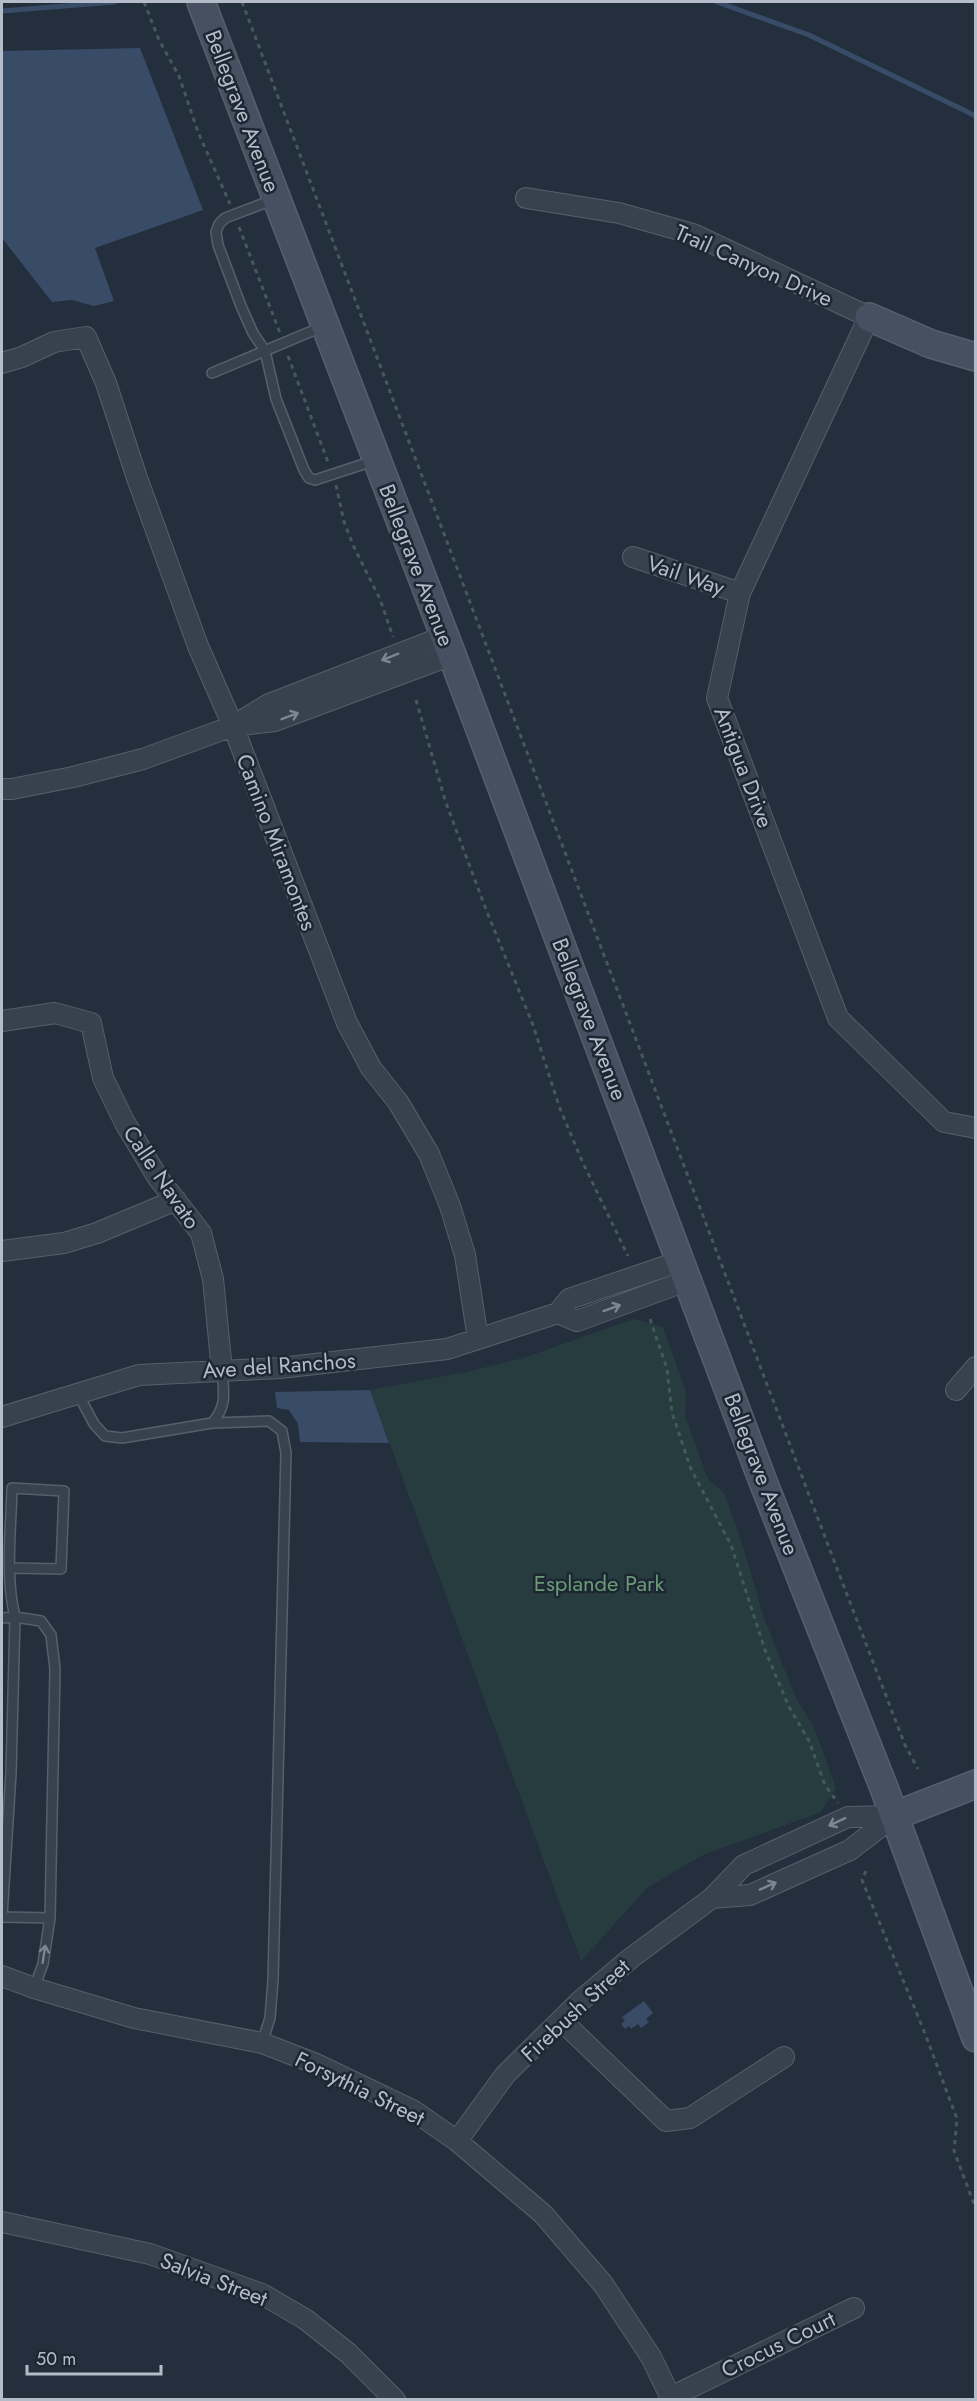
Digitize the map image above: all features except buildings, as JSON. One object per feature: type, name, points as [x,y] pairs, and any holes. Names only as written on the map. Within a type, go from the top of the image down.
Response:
[{"type":"main road","name":"Bellegrave Avenue","points":[[201,2],[448,646],[762,1479],[894,1816],[975,2038]]},
{"type":"main road","name":"Trail Canyon Drive","points":[[869,317],[931,344],[975,357]]},
{"type":"main road","points":[[894,1816],[975,1784]]},
{"type":"street","name":"Trail Canyon Drive","points":[[526,198],[620,213],[693,234],[869,317]]},
{"type":"street","name":"Antigua Drive","points":[[869,317],[740,593],[717,698],[838,1018],[944,1122],[975,1128]]},
{"type":"street","name":"Camino Miramontes","points":[[2,363],[22,357],[54,342],[86,336],[106,383],[137,478],[198,646],[233,726],[346,1023],[371,1068],[398,1102],[429,1154],[450,1206],[465,1255],[478,1339]]},
{"type":"street","name":"Vail Way","points":[[633,557],[740,593]]},
{"type":"street","points":[[2,789],[73,777],[143,759],[233,726],[269,704],[448,646]]},
{"type":"street","name":"Calle Navato","points":[[2,1021],[55,1014],[92,1023],[103,1078],[125,1124],[158,1178],[201,1233],[213,1279],[222,1371]]},
{"type":"street","points":[[2,1251],[64,1243],[97,1233],[177,1200]]},
{"type":"street","name":"Ave del Ranchos","points":[[2,1417],[77,1392],[139,1375],[312,1365],[447,1349],[558,1313],[577,1321],[685,1271]]},
{"type":"street","points":[[956,1390],[975,1367]]},
{"type":"street","name":"Firebush Street","points":[[457,2141],[505,2075],[561,2020],[631,1958],[712,1898],[744,1864],[848,1816],[894,1816]]},
{"type":"street","points":[[712,1898],[750,1894],[850,1850],[894,1816]]},
{"type":"street","name":"Forsythia Street","points":[[2,1976],[134,2018],[262,2043],[314,2063],[404,2106],[457,2141],[543,2214],[603,2284],[651,2356],[671,2398]]},
{"type":"street","points":[[561,2020],[666,2121],[690,2118],[784,2057]]},
{"type":"street","name":"Salvia Street","points":[[2,2222],[150,2254],[262,2294],[305,2319],[339,2346],[386,2388],[395,2400]]},
{"type":"street","name":"Crocus Court","points":[[671,2398],[854,2308]]},
{"type":"lane","points":[[276,199],[234,215],[219,224],[216,231],[218,245],[241,306],[253,333],[265,351],[276,399],[309,478],[315,480],[376,460]]},
{"type":"lane","points":[[212,373],[324,326]]},
{"type":"lane","points":[[212,1423],[220,1414],[225,1399],[222,1371]]},
{"type":"lane","points":[[77,1392],[94,1424],[105,1436],[122,1438],[212,1423],[269,1421],[282,1431],[286,1452],[273,1980],[270,2018],[262,2043]]},
{"type":"lane","points":[[11,1568],[62,1569],[64,1491],[12,1488],[11,1568],[11,1600],[15,1617],[11,1773],[2,1917],[50,1918]]},
{"type":"lane","points":[[2,1618],[15,1617],[41,1621],[51,1635],[55,1669],[50,1918],[43,1964],[34,1988]]},
{"type":"path","points":[[144,2],[159,40],[178,76],[198,132],[234,215],[333,474],[344,522],[354,548],[380,599],[393,637]]},
{"type":"path","points":[[242,2],[836,1566],[905,1745],[918,1769]]},
{"type":"path","points":[[416,700],[446,803],[533,1025],[559,1106],[582,1161],[628,1256]]},
{"type":"path","points":[[650,1319],[667,1369],[672,1413],[691,1469],[731,1545],[765,1650],[789,1707],[809,1741],[825,1785],[840,1805]]},
{"type":"path","points":[[866,1871],[862,1880],[926,2036],[957,2119],[954,2151],[975,2209]]},
{"type":"green space","name":"Esplande Park","points":[[634,1319],[663,1327],[686,1392],[685,1416],[708,1479],[724,1493],[742,1543],[764,1618],[796,1698],[814,1727],[836,1788],[821,1812],[703,1855],[647,1888],[581,1961],[370,1390],[466,1372],[523,1358]]},
{"type":"water","points":[[140,48],[203,210],[95,248],[114,301],[94,306],[72,300],[52,302],[2,238],[2,51]]},
{"type":"water","points":[[370,1390],[389,1443],[300,1442],[298,1424],[289,1410],[277,1408],[275,1392]]},
{"type":"water","points":[[644,2001],[653,2013],[646,2019],[649,2022],[641,2028],[638,2024],[631,2029],[629,2026],[625,2029],[621,2024],[625,2021],[622,2017]]},
{"type":"waterway","points":[[2,11],[114,2]]},
{"type":"waterway","points":[[717,2],[809,35],[976,116]]}]
